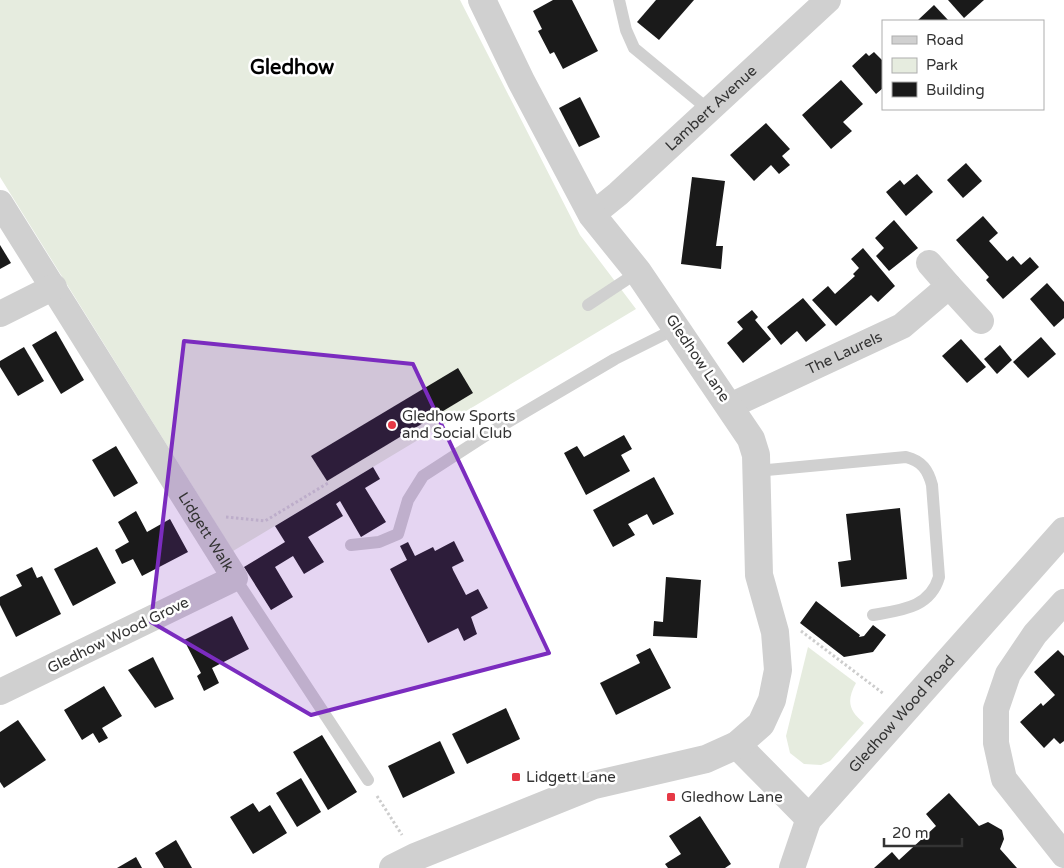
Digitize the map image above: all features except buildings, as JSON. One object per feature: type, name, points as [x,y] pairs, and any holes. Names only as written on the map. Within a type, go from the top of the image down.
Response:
[{"type":"street","name":"Gledhow Lane","points":[[482,0],[525,89],[592,215],[638,272],[751,439],[756,455],[759,575],[775,632],[778,670],[772,700],[761,724],[737,745]]},
{"type":"street","name":"Lambert Avenue","points":[[592,215],[618,194],[828,0]]},
{"type":"street","name":"Lidgett Walk","points":[[0,203],[235,578]]},
{"type":"street","points":[[929,263],[982,321]]},
{"type":"street","name":"The Laurels","points":[[730,406],[902,326],[949,286]]},
{"type":"street","points":[[0,314],[54,287]]},
{"type":"street","name":"Gledhow Wood Road","points":[[809,818],[904,709],[1064,532]]},
{"type":"street","name":"Gledhow Wood Grove","points":[[0,692],[235,578]]},
{"type":"street","points":[[1064,602],[1035,634],[1008,674],[996,709],[996,743],[1004,779],[1064,855]]},
{"type":"street","points":[[410,864],[586,787],[706,759],[737,745],[809,818],[792,868]]},
{"type":"lane","points":[[619,0],[626,30],[634,48],[709,110]]},
{"type":"lane","points":[[588,305],[638,272]]},
{"type":"lane","points":[[351,545],[379,542],[398,534],[408,500],[423,476],[430,471],[491,432],[615,359],[677,328]]},
{"type":"lane","points":[[756,471],[906,457],[918,460],[928,472],[932,485],[939,577],[935,592],[905,610],[873,614]]},
{"type":"lane","name":"Lidgett Walk","points":[[235,578],[368,780]]},
{"type":"path","points":[[204,528],[222,517],[265,521],[328,484]]},
{"type":"path","points":[[800,631],[904,709]]},
{"type":"path","points":[[368,780],[410,864]]},
{"type":"highlighted area","points":[[184,341],[413,364],[549,653],[311,715],[151,622]]},
{"type":"green space","points":[[0,0],[460,0],[580,235],[636,309],[233,551],[0,177]]},
{"type":"green space","points":[[808,647],[856,683],[850,700],[852,710],[864,723],[830,761],[821,765],[804,764],[790,753],[786,736]]},
{"type":"place","name":"Gledhow Sports and Social Club","points":[[392,425]]},
{"type":"place","name":"Lidgett Lane","points":[[516,777]]},
{"type":"place","name":"Gledhow Lane","points":[[671,797]]},
{"type":"district","name":"Gledhow","points":[[292,67]]}]
